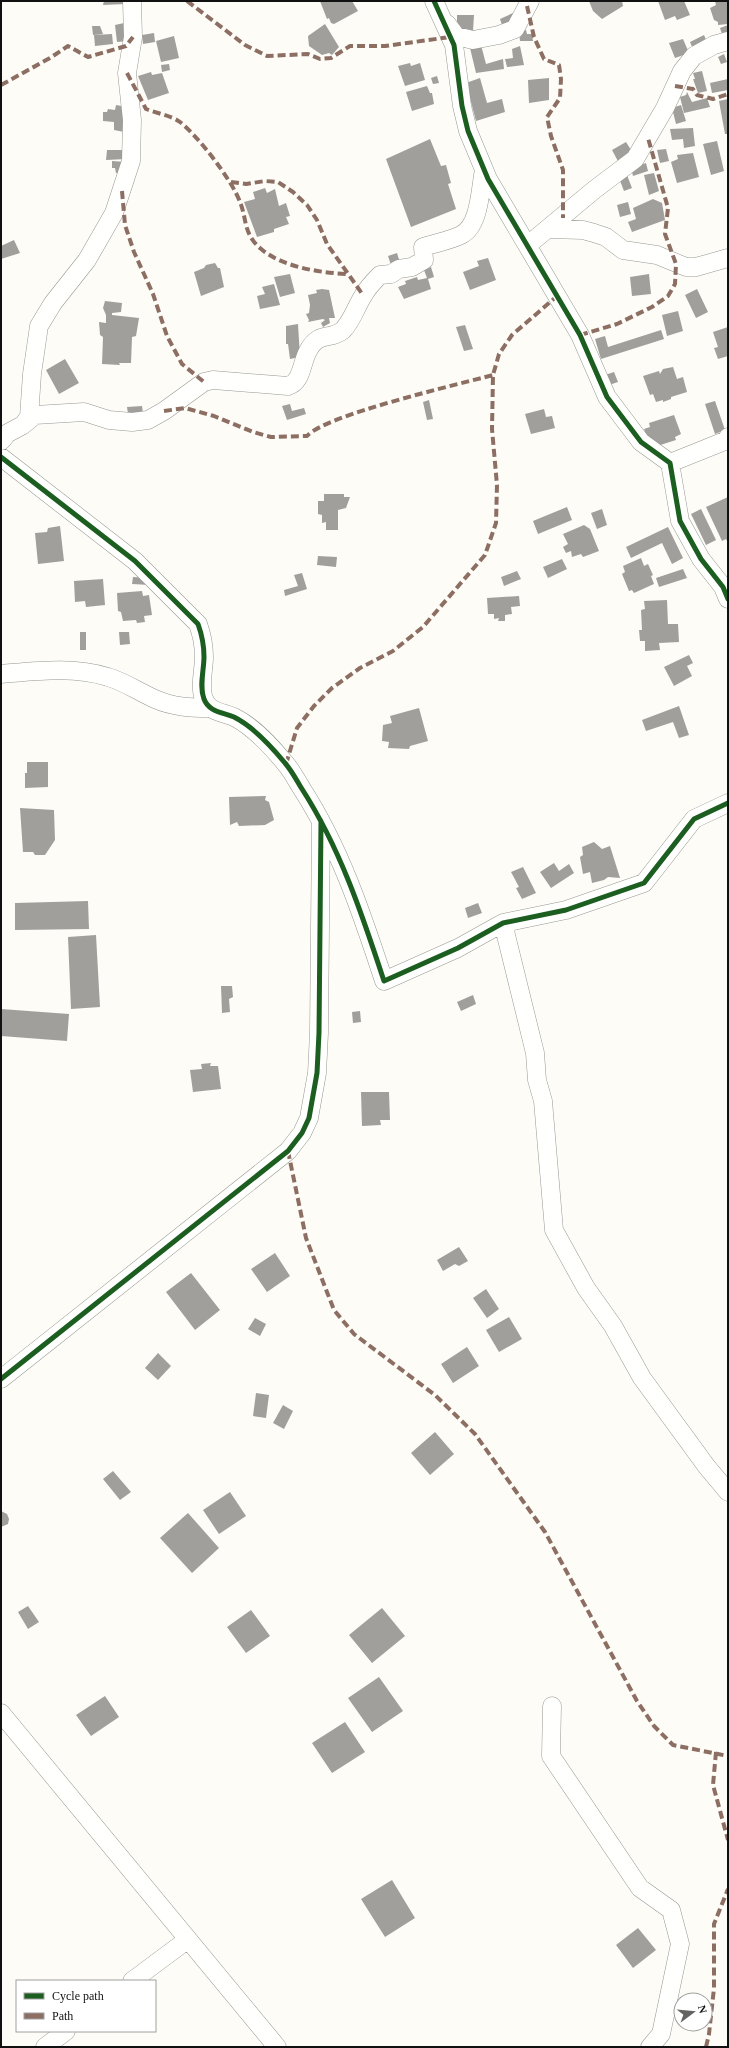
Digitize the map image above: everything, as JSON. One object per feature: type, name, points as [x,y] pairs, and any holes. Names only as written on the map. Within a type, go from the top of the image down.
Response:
[{"type":"street","points":[[23,425],[29,417],[32,374],[40,326],[53,303],[87,260],[114,213],[131,161],[132,120],[127,73],[133,37],[132,1]]},
{"type":"street","points":[[434,1],[454,45],[468,131],[484,170],[580,335],[607,397],[641,442],[670,463],[680,521],[701,559],[724,587],[728,599]]},
{"type":"street","points":[[443,20],[456,36],[473,40],[499,35],[514,28],[530,1]]},
{"type":"street","points":[[528,245],[594,190],[635,159],[665,108],[682,72],[694,56],[714,45],[728,42]]},
{"type":"street","points":[[1,441],[8,433],[23,425],[35,415],[84,412],[109,420],[132,422],[148,420],[164,411],[204,382],[213,380],[288,386],[294,385],[298,380],[308,352],[313,344],[320,337],[336,335],[342,331],[350,320],[363,295],[380,275],[391,274],[401,268],[412,268],[424,260],[423,247],[462,235],[471,228],[476,218],[484,170]]},
{"type":"street","points":[[549,229],[583,230],[606,236],[623,250],[657,255],[686,267],[696,267],[728,258]]},
{"type":"street","points":[[670,463],[727,440],[728,438]]},
{"type":"street","points":[[1,457],[135,562],[198,624],[202,635],[204,656],[204,698],[210,708]]},
{"type":"street","points":[[1,674],[75,670],[108,676],[156,699],[186,708],[210,708],[248,726],[286,764],[321,818],[366,925],[384,981],[458,948],[503,923],[566,910],[644,883],[694,819],[728,803]]},
{"type":"street","points":[[1,1380],[288,1151],[302,1133],[309,1118],[313,1100],[319,1033],[321,818]]},
{"type":"street","points":[[503,923],[535,1054],[537,1080],[543,1101],[554,1230],[586,1288],[613,1326],[642,1378],[690,1444],[728,1492]]},
{"type":"street","points":[[552,1706],[551,1756],[640,1888],[671,1910],[680,1944],[661,2034],[650,2047]]},
{"type":"street","points":[[1,1713],[187,1940],[277,2047]]},
{"type":"street","points":[[133,1980],[187,1940]]},
{"type":"street","points":[[44,2047],[65,2032]]},
{"type":"building","points":[[104,1],[126,1],[125,4],[103,5]]},
{"type":"building","points":[[320,1],[352,1],[358,11],[334,24],[331,23],[329,18],[327,19]]},
{"type":"building","points":[[589,1],[622,1],[623,6],[602,19],[593,11]]},
{"type":"building","points":[[658,1],[684,1],[690,15],[677,20],[675,16],[665,20]]},
{"type":"building","points":[[715,1],[728,1],[728,24],[718,25],[718,22],[714,20],[710,8],[716,5]]},
{"type":"building","points":[[513,13],[517,24],[503,28],[500,19]]},
{"type":"building","points":[[457,15],[474,15],[473,31],[457,32]]},
{"type":"building","points":[[124,23],[128,41],[117,42],[115,25]]},
{"type":"building","points":[[325,24],[339,47],[332,55],[329,53],[322,55],[309,46],[308,36]]},
{"type":"building","points":[[728,25],[728,38],[724,40],[720,28]]},
{"type":"building","points":[[92,26],[100,26],[103,34],[93,35]]},
{"type":"building","points":[[526,30],[527,34],[532,34],[533,41],[520,41],[519,31]]},
{"type":"building","points":[[154,33],[155,42],[143,44],[142,35]]},
{"type":"building","points":[[112,34],[113,44],[95,46],[94,35]]},
{"type":"building","points":[[704,35],[707,42],[693,49],[690,42]]},
{"type":"building","points":[[174,36],[179,58],[161,62],[156,41]]},
{"type":"building","points":[[683,39],[689,53],[675,58],[669,43]]},
{"type":"building","points":[[481,45],[486,64],[503,59],[504,69],[476,73],[470,48]]},
{"type":"building","points":[[520,46],[524,65],[507,67],[505,59],[513,58],[512,49]]},
{"type":"building","points":[[724,54],[727,62],[721,64],[718,57]]},
{"type":"building","points":[[410,63],[411,66],[420,63],[425,80],[405,86],[398,66]]},
{"type":"building","points":[[169,64],[170,70],[162,72],[161,65]]},
{"type":"building","points":[[702,71],[707,91],[698,93],[693,79],[695,79],[693,73]]},
{"type":"building","points":[[151,72],[152,75],[162,73],[169,93],[148,100],[138,76]]},
{"type":"building","points":[[437,76],[439,83],[433,84],[431,78]]},
{"type":"building","points":[[480,78],[487,103],[502,99],[505,112],[476,121],[466,83]]},
{"type":"building","points":[[549,78],[549,100],[529,103],[528,80]]},
{"type":"building","points":[[728,79],[728,90],[712,93],[710,83]]},
{"type":"building","points":[[427,86],[430,93],[432,93],[434,104],[412,111],[406,92]]},
{"type":"building","points":[[687,92],[692,102],[707,98],[710,107],[684,113],[680,97],[686,95]]},
{"type":"building","points":[[728,99],[728,134],[725,134],[719,101]]},
{"type":"building","points":[[116,105],[127,107],[124,132],[114,130],[114,122],[103,121],[103,112],[107,112],[108,109],[115,110]]},
{"type":"building","points":[[681,105],[686,121],[676,124],[672,108]]},
{"type":"building","points":[[693,128],[695,146],[684,148],[683,139],[672,140],[670,129]]},
{"type":"building","points":[[430,139],[441,166],[446,165],[451,183],[448,184],[456,209],[411,227],[386,159]]},
{"type":"building","points":[[717,141],[724,171],[711,175],[703,144]]},
{"type":"building","points":[[626,142],[636,158],[620,165],[612,150]]},
{"type":"building","points":[[666,149],[669,161],[660,163],[657,150]]},
{"type":"building","points":[[107,150],[125,150],[126,159],[106,160]]},
{"type":"building","points":[[693,153],[699,177],[677,183],[671,162],[678,159],[677,155]]},
{"type":"building","points":[[112,161],[126,162],[124,173],[116,173],[115,168],[112,168]]},
{"type":"building","points":[[646,163],[648,171],[633,176],[631,168]]},
{"type":"building","points":[[625,170],[632,188],[624,191],[617,173]]},
{"type":"building","points":[[654,173],[659,191],[649,195],[644,175]]},
{"type":"building","points":[[265,188],[267,193],[275,189],[279,206],[286,203],[290,216],[286,217],[289,224],[274,229],[274,232],[257,237],[244,202],[255,199],[253,192]]},
{"type":"building","points":[[653,199],[662,203],[665,220],[632,232],[628,222],[636,219],[633,208]]},
{"type":"building","points":[[628,202],[631,214],[620,217],[617,205]]},
{"type":"building","points":[[14,240],[20,253],[1,259],[1,246]]},
{"type":"building","points":[[397,253],[401,266],[392,268],[388,256]]},
{"type":"building","points":[[488,258],[496,280],[470,290],[463,272],[479,266],[477,261]]},
{"type":"building","points":[[215,263],[218,268],[220,268],[224,287],[201,296],[194,272],[204,268],[206,265]]},
{"type":"building","points":[[431,267],[434,277],[428,279],[431,289],[404,299],[398,287],[406,284],[405,281],[417,277],[418,280],[427,278],[424,270]]},
{"type":"building","points":[[290,274],[295,293],[280,297],[274,277]]},
{"type":"building","points":[[649,274],[651,294],[632,296],[630,277]]},
{"type":"building","points":[[274,284],[280,305],[260,309],[257,296],[265,294],[262,287]]},
{"type":"building","points":[[697,289],[708,312],[696,318],[685,295]]},
{"type":"building","points":[[316,290],[329,290],[335,318],[329,318],[330,323],[323,327],[321,323],[325,320],[323,319],[308,322],[309,320],[306,314],[309,313],[310,305],[308,295],[317,293]]},
{"type":"building","points":[[105,301],[122,303],[121,312],[112,313],[112,315],[139,318],[136,336],[132,337],[131,363],[119,363],[120,365],[102,364],[103,337],[100,335],[99,322],[106,323],[106,315],[103,308]]},
{"type":"building","points":[[678,311],[683,331],[667,336],[662,315]]},
{"type":"building","points":[[298,324],[300,357],[290,359],[288,344],[286,344],[286,326]]},
{"type":"building","points":[[465,325],[473,349],[464,351],[456,327]]},
{"type":"building","points":[[728,327],[728,356],[718,359],[714,348],[718,347],[713,332]]},
{"type":"building","points":[[661,330],[664,339],[601,359],[595,339],[605,336],[608,347]]},
{"type":"building","points":[[65,359],[79,383],[59,394],[46,370]]},
{"type":"building","points":[[673,367],[677,379],[683,377],[687,392],[671,397],[671,399],[663,402],[663,400],[656,402],[653,394],[650,395],[643,376],[659,371],[660,374],[663,369]]},
{"type":"building","points":[[614,372],[618,382],[609,385],[605,375]]},
{"type":"building","points":[[429,400],[433,419],[427,420],[423,402]]},
{"type":"building","points":[[715,401],[725,430],[715,434],[705,404]]},
{"type":"building","points":[[290,404],[292,411],[304,408],[306,414],[287,420],[282,406]]},
{"type":"building","points":[[142,406],[143,413],[128,414],[127,407]]},
{"type":"building","points":[[544,409],[546,417],[552,416],[555,428],[531,434],[525,414]]},
{"type":"building","points":[[674,415],[681,434],[675,437],[676,440],[654,447],[649,444],[644,429],[650,427],[649,423]]},
{"type":"building","points":[[324,494],[344,494],[344,497],[350,497],[346,508],[338,510],[338,530],[326,530],[326,522],[322,523],[322,515],[318,514],[318,501],[324,501]]},
{"type":"building","points":[[728,497],[728,543],[726,539],[722,541],[706,507]]},
{"type":"building","points":[[567,507],[572,520],[538,534],[533,521]]},
{"type":"building","points":[[602,509],[607,525],[597,529],[591,513]]},
{"type":"building","points":[[701,509],[716,540],[706,545],[691,514]]},
{"type":"building","points":[[584,525],[590,529],[599,551],[583,557],[581,554],[572,557],[571,551],[566,553],[563,547],[568,544],[563,534]]},
{"type":"building","points":[[60,526],[64,561],[38,564],[35,533],[47,532],[48,528]]},
{"type":"building","points":[[668,527],[683,558],[672,564],[662,543],[631,558],[626,547]]},
{"type":"building","points":[[318,556],[337,557],[336,567],[317,565]]},
{"type":"building","points":[[641,558],[644,566],[648,564],[653,575],[651,576],[654,584],[634,593],[632,590],[629,591],[622,574],[625,572],[623,566]]},
{"type":"building","points":[[562,559],[567,569],[548,578],[543,567]]},
{"type":"building","points":[[683,569],[687,578],[659,587],[656,578]]},
{"type":"building","points":[[517,571],[521,579],[504,586],[501,577]]},
{"type":"building","points":[[302,573],[307,589],[285,596],[284,590],[298,586],[294,575]]},
{"type":"building","points":[[133,577],[150,578],[150,585],[132,584]]},
{"type":"building","points":[[103,579],[105,605],[86,607],[85,601],[75,602],[74,581]]},
{"type":"building","points":[[142,591],[143,596],[149,595],[152,615],[144,616],[145,622],[137,623],[136,620],[123,621],[121,612],[118,611],[117,593]]},
{"type":"building","points":[[519,596],[520,606],[511,607],[512,614],[505,615],[505,621],[498,621],[499,618],[494,619],[494,614],[488,614],[487,598]]},
{"type":"building","points":[[667,600],[668,624],[678,624],[679,642],[659,643],[660,650],[645,651],[645,641],[640,641],[639,630],[642,630],[641,610],[645,609],[644,601]]},
{"type":"building","points":[[80,632],[86,632],[86,650],[80,650]]},
{"type":"building","points":[[119,632],[129,632],[130,644],[120,645]]},
{"type":"building","points":[[689,655],[693,663],[687,666],[692,676],[674,686],[664,667]]},
{"type":"building","points":[[679,706],[689,735],[679,738],[673,722],[646,731],[642,720]]},
{"type":"building","points":[[419,708],[428,741],[410,746],[409,749],[388,748],[389,742],[382,741],[383,725],[392,723],[390,716]]},
{"type":"building","points":[[27,762],[48,762],[48,787],[25,788]]},
{"type":"building","points":[[266,796],[265,800],[269,802],[274,820],[265,825],[239,826],[237,822],[230,825],[229,797]]},
{"type":"building","points":[[20,808],[54,810],[55,840],[45,855],[35,855],[33,852],[23,852]]},
{"type":"building","points":[[594,842],[602,849],[610,846],[620,878],[608,877],[604,880],[592,883],[590,872],[583,874],[580,857],[583,855],[582,847]]},
{"type":"building","points":[[554,863],[559,871],[569,864],[574,873],[551,888],[540,872]]},
{"type":"building","points":[[523,867],[536,893],[522,899],[516,888],[519,887],[511,872]]},
{"type":"building","points":[[88,901],[89,929],[15,930],[15,903]]},
{"type":"building","points":[[478,903],[482,913],[468,918],[465,908]]},
{"type":"building","points":[[96,935],[100,1007],[71,1009],[68,937]]},
{"type":"building","points":[[221,986],[232,986],[233,997],[229,999],[230,1012],[222,1013]]},
{"type":"building","points":[[473,995],[476,1004],[461,1011],[457,1002]]},
{"type":"building","points":[[1,1009],[69,1014],[67,1041],[1,1036]]},
{"type":"building","points":[[360,1011],[361,1022],[353,1023],[352,1012]]},
{"type":"building","points":[[211,1063],[210,1066],[218,1066],[221,1089],[193,1092],[190,1070],[202,1069],[201,1064]]},
{"type":"building","points":[[361,1092],[389,1092],[390,1120],[380,1120],[381,1125],[362,1126]]},
{"type":"building","points":[[459,1247],[468,1261],[459,1266],[455,1264],[443,1271],[437,1260]]},
{"type":"building","points":[[275,1253],[290,1276],[267,1292],[251,1269]]},
{"type":"building","points":[[191,1273],[220,1310],[195,1330],[166,1292]]},
{"type":"building","points":[[486,1289],[499,1309],[487,1318],[473,1298]]},
{"type":"building","points":[[509,1317],[522,1339],[499,1352],[486,1330]]},
{"type":"building","points":[[255,1318],[266,1324],[260,1336],[248,1329]]},
{"type":"building","points":[[467,1347],[479,1366],[453,1383],[441,1364]]},
{"type":"building","points":[[158,1353],[171,1366],[158,1380],[145,1368]]},
{"type":"building","points":[[256,1393],[269,1395],[266,1418],[253,1416]]},
{"type":"building","points":[[283,1405],[293,1411],[284,1429],[273,1423]]},
{"type":"building","points":[[435,1432],[454,1454],[430,1475],[411,1453]]},
{"type":"building","points":[[113,1471],[131,1492],[120,1500],[103,1479]]},
{"type":"building","points":[[230,1492],[246,1516],[219,1534],[203,1510]]},
{"type":"building","points":[[1,1511],[7,1514],[9,1519],[8,1524],[1,1527]]},
{"type":"building","points":[[188,1513],[219,1548],[192,1573],[160,1538]]},
{"type":"building","points":[[28,1606],[39,1622],[28,1629],[18,1612]]},
{"type":"building","points":[[382,1608],[405,1636],[372,1663],[349,1635]]},
{"type":"building","points":[[251,1610],[270,1636],[246,1653],[227,1627]]},
{"type":"building","points":[[379,1677],[403,1711],[372,1732],[348,1698]]},
{"type":"building","points":[[105,1696],[119,1717],[91,1736],[76,1715]]},
{"type":"building","points":[[345,1722],[365,1752],[332,1773],[312,1743]]},
{"type":"building","points":[[392,1880],[415,1918],[385,1937],[361,1899]]},
{"type":"building","points":[[638,1928],[656,1950],[633,1968],[616,1945]]},
{"type":"marked path","points":[[187,1],[245,45],[267,56],[308,54],[320,59],[331,58],[350,46],[385,46],[450,37]]},
{"type":"marked path","points":[[527,6],[534,37],[544,59],[559,65],[561,79],[560,98],[547,117],[551,136],[563,170],[563,218]]},
{"type":"marked path","points":[[1,85],[50,58],[68,46],[88,57],[126,46],[133,37]]},
{"type":"marked path","points":[[127,73],[146,109],[168,116],[180,122],[196,137],[214,159],[236,193],[242,208],[248,231],[260,248],[279,260],[302,268],[348,274]]},
{"type":"marked path","points":[[675,86],[693,89],[697,95],[713,99],[728,94]]},
{"type":"marked path","points":[[580,335],[617,324],[652,307],[668,296],[675,284],[676,264],[665,234],[668,208],[648,138]]},
{"type":"marked path","points":[[231,182],[246,184],[265,181],[278,182],[293,192],[307,205],[317,220],[327,244],[363,295]]},
{"type":"marked path","points":[[122,191],[125,225],[134,252],[153,294],[167,336],[182,364],[204,382]]},
{"type":"marked path","points":[[286,764],[297,728],[314,706],[332,688],[360,668],[393,651],[423,627],[485,555],[496,523],[497,485],[492,429],[493,375],[499,354],[512,335],[556,297]]},
{"type":"marked path","points":[[164,411],[185,408],[214,416],[253,432],[271,437],[307,436],[319,428],[339,419],[365,410],[493,375]]},
{"type":"marked path","points":[[288,1151],[306,1238],[334,1310],[354,1334],[435,1395],[475,1434],[545,1532],[637,1701],[654,1726],[673,1745],[728,1756]]},
{"type":"marked path","points":[[716,1752],[713,1785],[728,1840]]},
{"type":"marked path","points":[[706,2047],[709,2034],[714,1988],[714,1924],[728,1889]]},
{"type":"cycle path","points":[[434,1],[454,45],[462,106],[468,131],[488,179],[580,335],[607,397],[641,442],[670,463],[680,521],[701,559],[723,587],[728,599]]},
{"type":"cycle path","points":[[1,457],[135,561],[198,624],[204,648],[202,689],[206,703],[209,707],[234,717],[255,731],[288,766],[316,811],[339,858],[358,906],[384,981],[458,948],[503,923],[566,910],[644,883],[694,819],[728,803]]},
{"type":"cycle path","points":[[1,1379],[288,1151],[302,1133],[309,1118],[317,1073],[319,1033],[321,821]]}]
